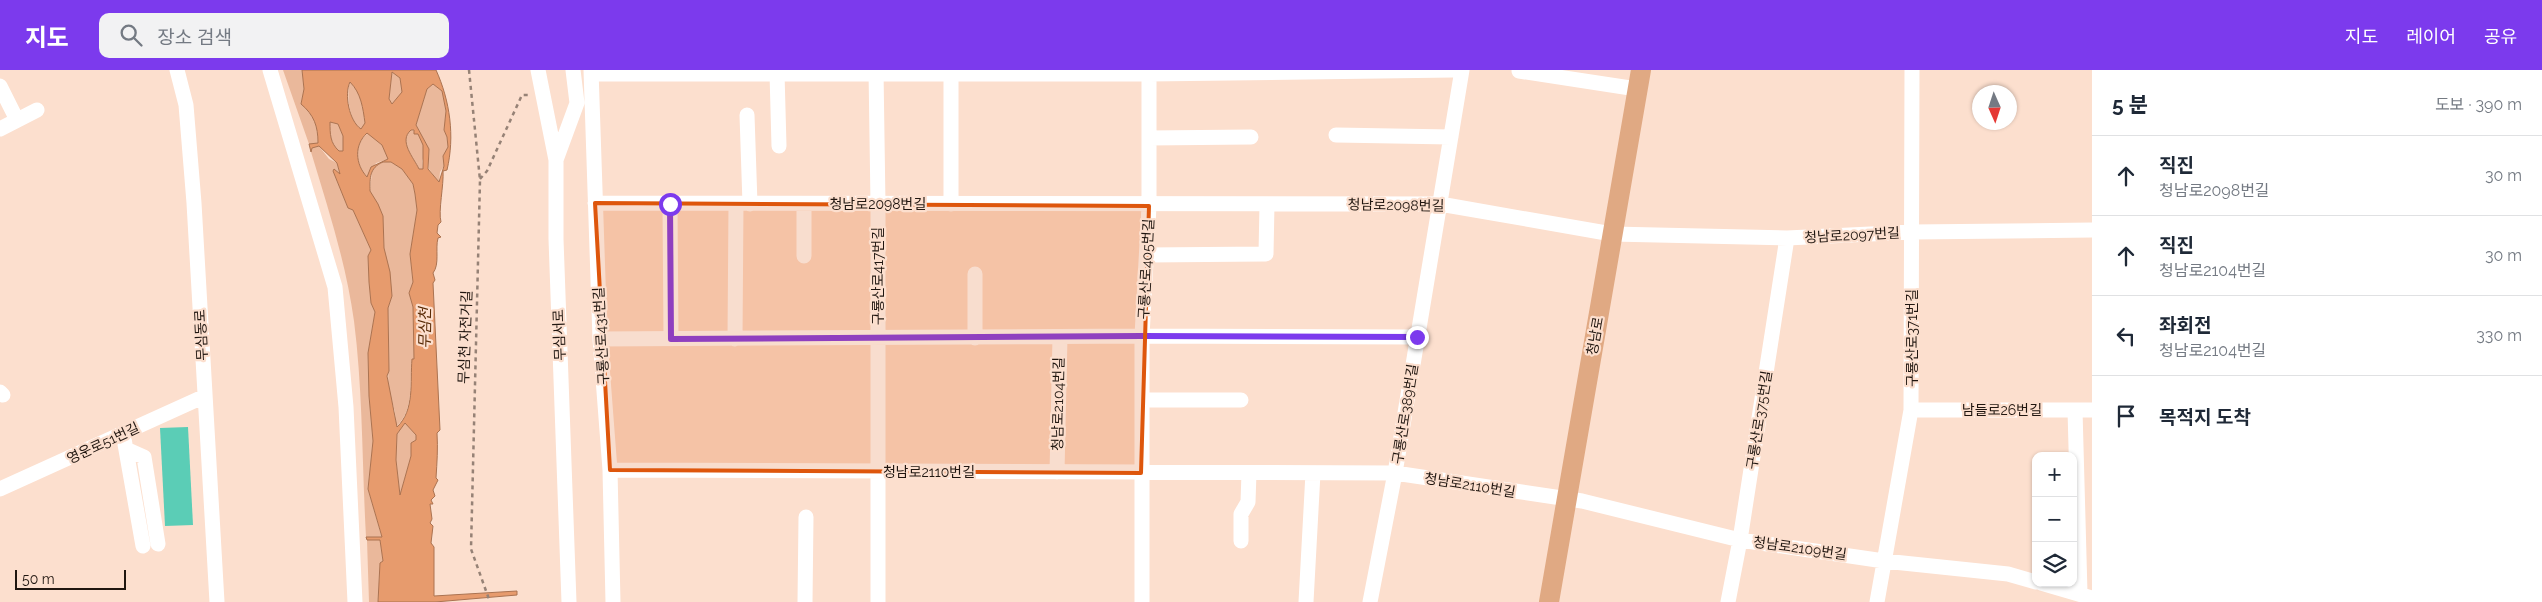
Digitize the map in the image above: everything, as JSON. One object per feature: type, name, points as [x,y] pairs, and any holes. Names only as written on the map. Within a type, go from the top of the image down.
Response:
[{"type":"main road","name":"청남로","points":[[1549,602],[1639,79]]},
{"type":"street","name":"무심동로","points":[[177,70],[186,105],[218,602]]},
{"type":"street","points":[[270,70],[335,288],[346,407],[355,602]]},
{"type":"street","name":"무심서로","points":[[538,70],[556,160],[556,239],[569,602]]},
{"type":"street","points":[[556,160],[577,103],[574,70]]},
{"type":"street","points":[[591,72],[777,73],[876,71],[951,73],[1453,70]]},
{"type":"street","name":"구룡산로389번길","points":[[1370,602],[1395,473],[1462,70]]},
{"type":"street","name":"구룡산로371번길","points":[[1877,602],[1911,410],[1912,70]]},
{"type":"street","name":"구룡산로417번길","points":[[876,71],[878,602]]},
{"type":"street","points":[[1519,71],[1639,79]]},
{"type":"street","name":"구룡산로431번길","points":[[591,72],[600,339],[610,470],[613,602]]},
{"type":"street","name":"구룡산로405번길","points":[[1142,602],[1142,336],[1149,206],[1149,72]]},
{"type":"street","points":[[777,73],[779,146]]},
{"type":"street","points":[[951,73],[951,204]]},
{"type":"street","points":[[0,86],[17,120]]},
{"type":"street","points":[[0,129],[37,110]]},
{"type":"street","points":[[735,339],[736,275],[743,204],[748,115]]},
{"type":"street","points":[[1336,135],[1451,138]]},
{"type":"street","points":[[1149,138],[1251,137]]},
{"type":"street","name":"청남로2098번길","points":[[595,203],[1149,206],[1440,204],[1612,234]]},
{"type":"street","points":[[670,204],[671,339]]},
{"type":"street","points":[[804,204],[804,256]]},
{"type":"street","points":[[1147,255],[1266,254],[1267,204]]},
{"type":"street","name":"청남로2097번길","points":[[1612,234],[1787,238],[1912,232],[2092,230]]},
{"type":"street","name":"구룡산로375번길","points":[[1728,602],[1740,540],[1787,238]]},
{"type":"street","points":[[975,274],[975,338]]},
{"type":"street","name":"청남로2104번길","points":[[600,339],[1142,336],[1417,337]]},
{"type":"street","name":"청남로2104번길","points":[[1057,472],[1060,337]]},
{"type":"street","name":"영운로51번길","points":[[0,489],[205,396]]},
{"type":"street","points":[[1142,400],[1241,400]]},
{"type":"street","name":"남들로26번길","points":[[1911,410],[2092,410]]},
{"type":"street","points":[[2055,587],[2086,596],[2075,410]]},
{"type":"street","points":[[123,433],[150,545]]},
{"type":"street","name":"청남로2110번길","points":[[610,470],[1395,473],[1566,500]]},
{"type":"street","points":[[1241,541],[1241,514],[1248,502],[1249,473]]},
{"type":"street","points":[[1306,602],[1313,473]]},
{"type":"street","name":"청남로2109번길","points":[[1566,500],[1582,501],[1740,540],[1884,561],[2008,574],[2032,581]]},
{"type":"street","points":[[805,602],[806,516]]},
{"type":"path","name":"무심천 자전거길","points":[[470,70],[480,180],[471,549],[490,602]]},
{"type":"path","points":[[480,180],[487,171],[522,95],[543,94]]},
{"type":"highlighted area","points":[[595,203],[1149,206],[1141,473],[610,470]]},
{"type":"shaded area","points":[[283,70],[302,70],[304,90],[301,103],[310,112],[315,121],[318,144],[309,144]]},
{"type":"shaded area","points":[[392,72],[400,78],[403,92],[392,104],[389,99]]},
{"type":"shaded area","points":[[350,81],[357,91],[362,106],[365,123],[361,130],[351,114],[348,94]]},
{"type":"shaded area","points":[[433,84],[442,91],[446,111],[444,130],[448,147],[443,156],[444,166],[440,172],[439,183],[429,169],[429,149],[416,125],[427,89]]},
{"type":"shaded area","points":[[330,122],[338,124],[343,136],[343,151],[339,152],[332,141]]},
{"type":"shaded area","points":[[411,130],[418,134],[423,142],[423,169],[419,169],[406,144],[407,134]]},
{"type":"shaded area","points":[[368,133],[382,145],[389,159],[376,163],[367,178],[360,167],[357,155],[360,143]]},
{"type":"shaded area","points":[[319,146],[329,159],[337,163],[340,175],[336,178],[348,208],[353,210],[371,250],[368,256],[369,282],[371,303],[375,312],[368,353],[373,441],[368,489],[382,538],[366,537],[361,402],[354,321],[341,257],[311,152],[312,148]]},
{"type":"shaded area","points":[[391,162],[402,169],[413,184],[417,210],[410,254],[413,282],[409,293],[413,307],[414,359],[412,359],[409,404],[402,420],[396,427],[395,412],[388,387],[388,308],[392,296],[384,248],[383,216],[370,191],[372,171],[375,165]]},
{"type":"shaded area","points":[[405,423],[416,435],[416,440],[411,443],[411,456],[400,495],[396,460],[397,434]]},
{"type":"shaded area","points":[[367,540],[380,540],[383,561],[380,564],[378,602],[369,602]]},
{"type":"water","name":"무심천","points":[[302,70],[436,70],[448,106],[451,144],[447,170],[443,171],[441,222],[438,225],[437,233],[441,237],[438,238],[437,242],[437,261],[433,273],[435,280],[433,283],[440,430],[437,433],[436,478],[438,480],[433,490],[435,496],[431,500],[433,504],[430,504],[432,519],[430,523],[433,526],[431,543],[434,547],[434,596],[517,591],[517,595],[435,602],[378,602],[380,563],[383,561],[380,540],[367,540],[366,537],[382,537],[368,489],[373,441],[368,353],[375,312],[371,303],[369,282],[368,256],[371,250],[353,210],[348,208],[333,171],[334,169],[340,174],[337,163],[319,146],[312,148],[311,152],[309,144],[318,143],[318,137],[312,117],[301,104],[304,89]],"holes":[[[392,72],[400,78],[402,92],[392,104],[389,99]],[[350,82],[357,91],[362,106],[365,123],[361,129],[353,120],[349,107],[348,93]],[[433,84],[442,91],[446,111],[444,130],[448,147],[443,156],[444,166],[439,182],[428,169],[429,149],[416,125],[427,89]],[[330,122],[338,124],[343,136],[343,151],[339,151],[334,145]],[[411,130],[414,130],[414,134],[418,134],[423,145],[423,169],[419,169],[408,150],[407,134]],[[367,133],[382,145],[388,159],[371,167],[367,177],[358,161],[360,143]],[[383,162],[391,162],[402,169],[413,184],[417,210],[410,254],[413,282],[409,293],[413,307],[414,359],[412,359],[409,404],[403,420],[397,427],[387,376],[389,371],[388,308],[392,296],[390,272],[384,248],[383,216],[370,191],[370,178],[375,167]],[[405,423],[416,435],[416,440],[411,443],[411,456],[400,495],[396,460],[397,434]]]},
{"type":"building","points":[[188,427],[193,525],[165,526],[160,428]]},
{"type":"route","points":[[670,204],[671,339],[1142,336],[1417,337]]}]
